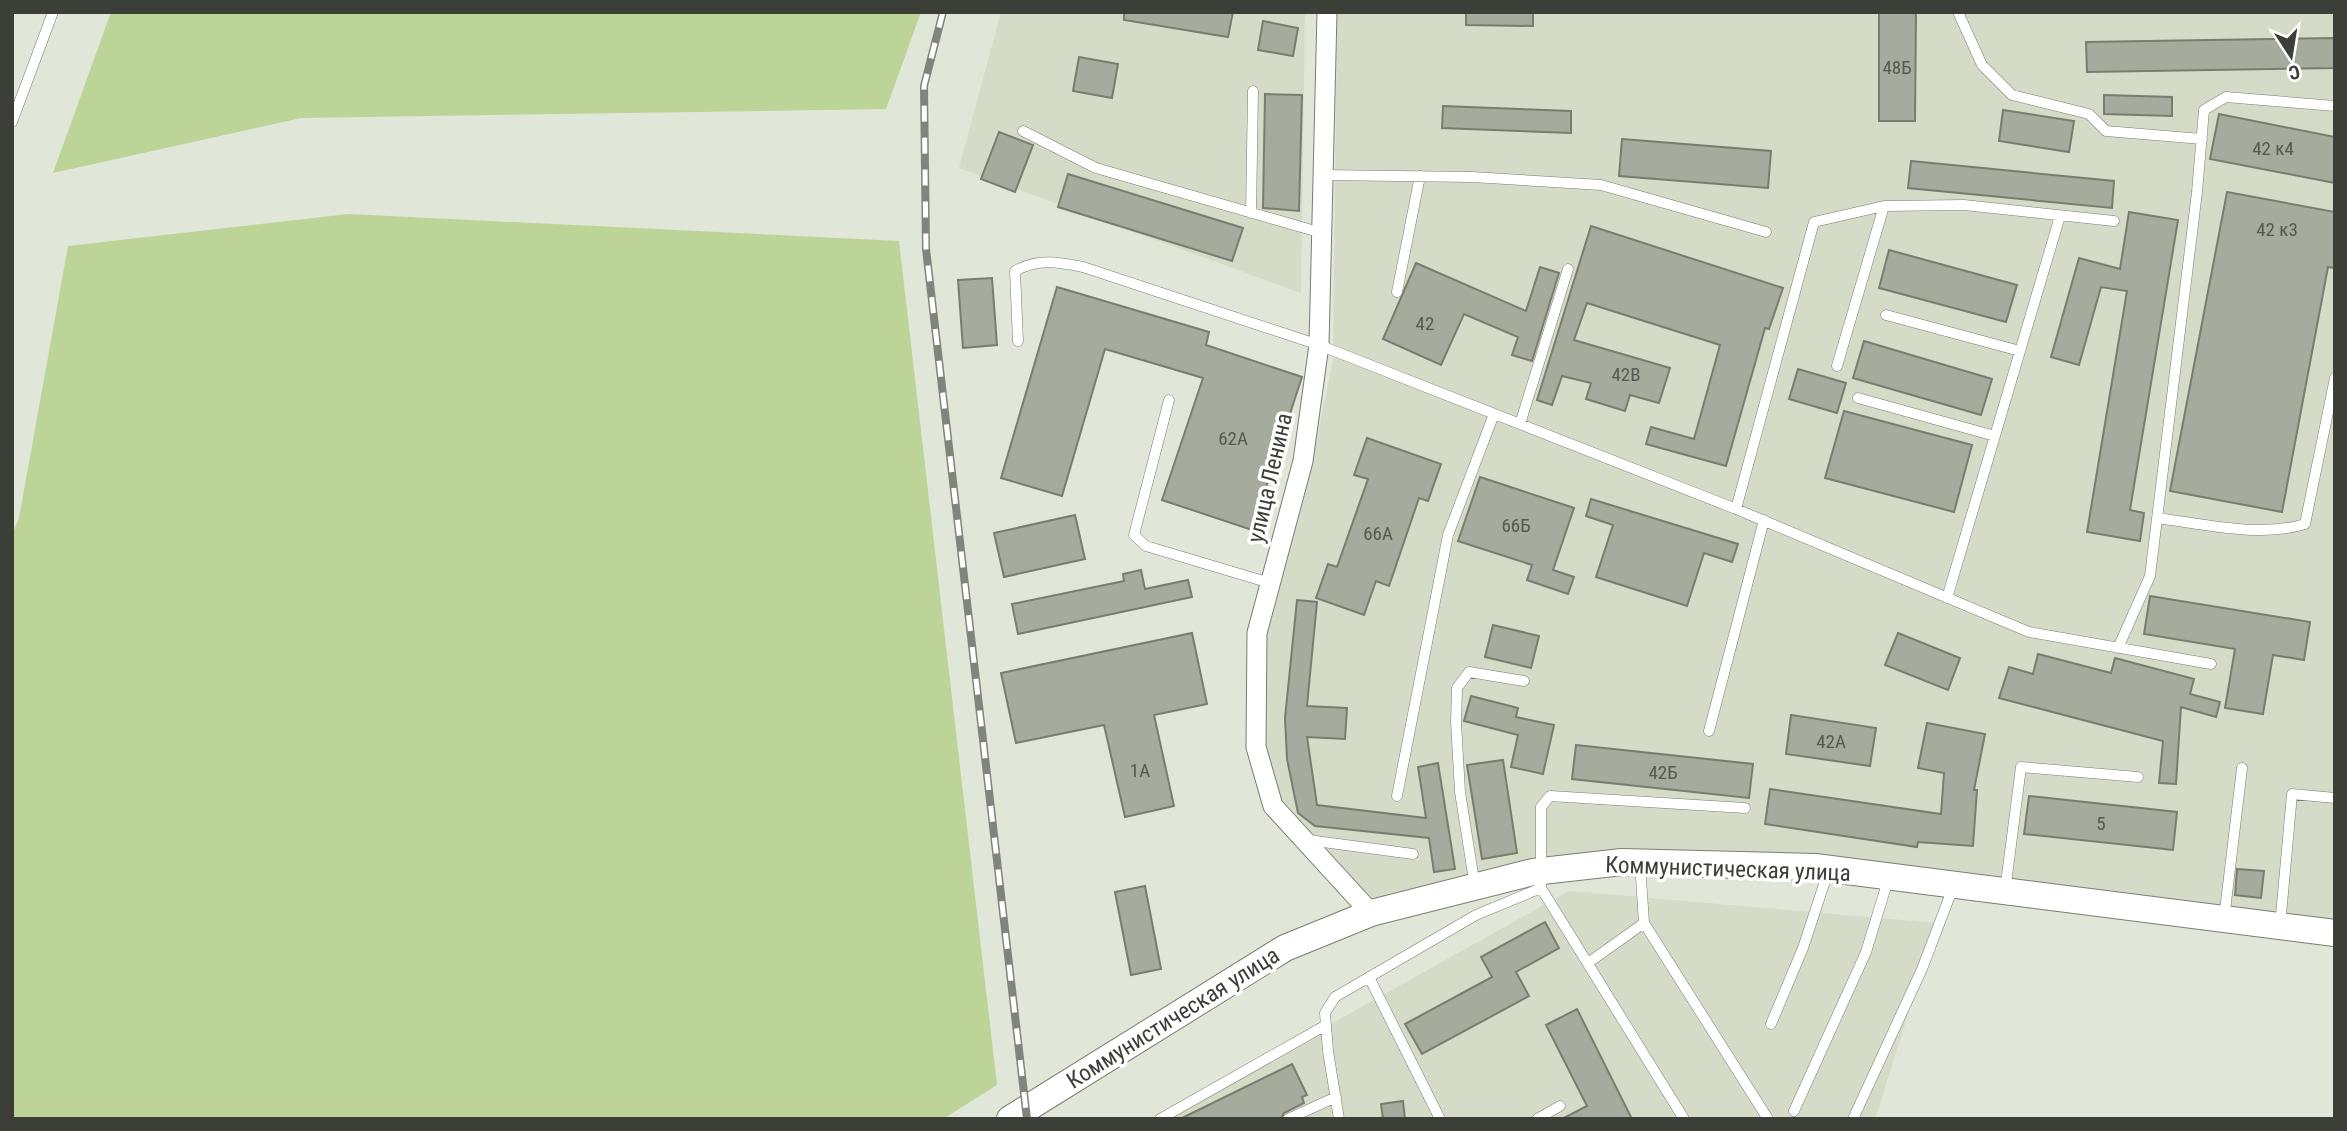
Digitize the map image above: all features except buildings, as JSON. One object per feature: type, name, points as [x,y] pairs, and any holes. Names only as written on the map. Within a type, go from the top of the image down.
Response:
[{"type":"main road","name":"Коммунистическая улица","points":[[1010,1119],[1285,948],[1371,913],[1475,887],[1542,879],[1640,862],[1829,869],[2335,933]]},
{"type":"street","name":"улица Ленина","points":[[1327,12],[1320,345],[1303,461],[1257,633],[1256,747],[1273,806],[1371,913]]},
{"type":"lane","points":[[12,122],[53,12]]},
{"type":"lane","points":[[1958,12],[1982,65],[2012,95],[2089,114],[2106,131],[2202,139]]},
{"type":"lane","points":[[1251,213],[1253,91]]},
{"type":"lane","points":[[2118,648],[2150,576],[2204,110],[2226,97],[2335,106]]},
{"type":"lane","points":[[1023,131],[1096,168],[1322,233]]},
{"type":"lane","points":[[1323,175],[1420,176],[1601,185],[1766,232]]},
{"type":"lane","points":[[1397,292],[1420,176]]},
{"type":"lane","points":[[1735,509],[1814,222],[1884,206],[1964,205],[2114,221]]},
{"type":"lane","points":[[1837,366],[1884,206]]},
{"type":"lane","points":[[1947,598],[2060,215]]},
{"type":"lane","points":[[1018,341],[1015,271],[1028,264],[1051,261],[1083,267],[1320,345],[1764,520],[2029,632],[2211,664]]},
{"type":"lane","points":[[1520,424],[1568,269]]},
{"type":"lane","points":[[1886,315],[2020,352]]},
{"type":"lane","points":[[2157,518],[2287,530],[2305,524],[2335,379]]},
{"type":"lane","points":[[1858,397],[1995,436]]},
{"type":"lane","points":[[1169,400],[1134,535],[1146,546],[1270,583]]},
{"type":"lane","points":[[1398,796],[1448,534],[1494,414]]},
{"type":"lane","points":[[1709,731],[1764,520]]},
{"type":"lane","points":[[1475,887],[1460,792],[1457,688],[1469,672],[1524,681]]},
{"type":"lane","points":[[2005,891],[2021,767],[2137,777]]},
{"type":"lane","points":[[2224,919],[2242,768]]},
{"type":"lane","points":[[2280,926],[2292,794],[2335,798]]},
{"type":"lane","points":[[1684,1119],[1588,963],[1542,879],[1541,807],[1550,796],[1745,808]]},
{"type":"lane","points":[[1304,839],[1413,854]]},
{"type":"lane","points":[[1640,862],[1644,923],[1768,1119]]},
{"type":"lane","points":[[1771,1024],[1803,948],[1829,869]]},
{"type":"lane","points":[[1794,1111],[1866,952],[1889,877]]},
{"type":"lane","points":[[1339,1119],[1325,1013],[1335,997],[1542,879]]},
{"type":"lane","points":[[1853,1119],[1922,969],[1954,885]]},
{"type":"lane","points":[[1588,963],[1644,923]]},
{"type":"lane","points":[[1369,977],[1440,1119]]},
{"type":"lane","points":[[1160,1119],[1326,1025]]},
{"type":"lane","points":[[1289,1119],[1336,1097]]},
{"type":"lane","points":[[1537,1119],[1560,1106]]},
{"type":"shaded area","points":[[1001,12],[1305,12],[1301,293],[959,168]]},
{"type":"shaded area","points":[[1337,12],[2335,12],[2335,930],[1625,855],[1375,904],[1280,803],[1263,749],[1264,636],[1311,469],[1333,360]]},
{"type":"shaded area","points":[[1569,891],[1937,923],[1875,1119],[1161,1119]]},
{"type":"green space","points":[[111,12],[921,12],[886,109],[301,118],[53,173]]},
{"type":"green space","points":[[349,214],[899,241],[997,1085],[943,1119],[12,1119],[12,535],[19,518],[68,246]]},
{"type":"railway","points":[[943,12],[924,86],[926,249],[1027,1119]]}]
